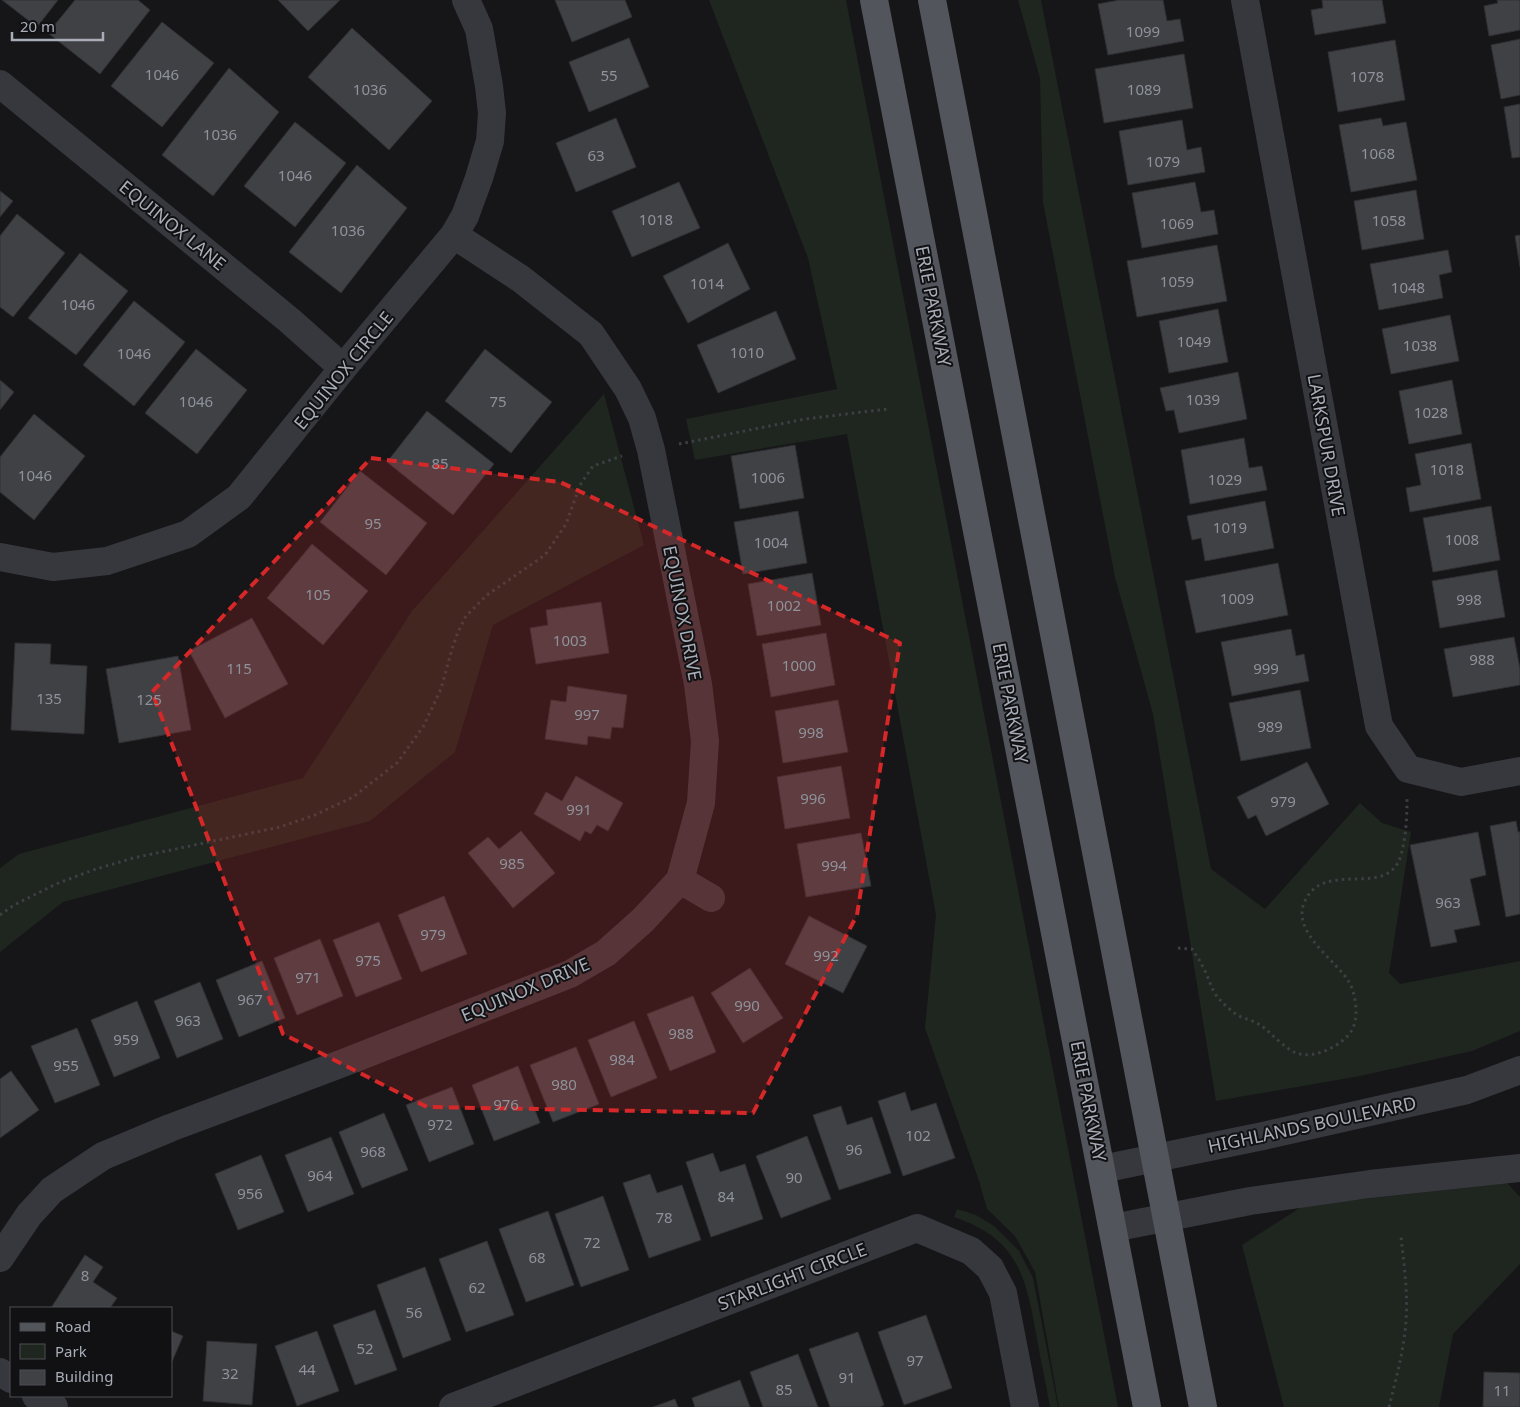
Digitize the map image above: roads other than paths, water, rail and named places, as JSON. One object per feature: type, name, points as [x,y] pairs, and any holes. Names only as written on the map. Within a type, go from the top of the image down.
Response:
[{"type":"main road","name":"ERIE PARKWAY","points":[[874,0],[1147,1407]]},
{"type":"main road","points":[[932,0],[1203,1407]]},
{"type":"street","name":"EQUINOX CIRCLE","points":[[0,557],[53,567],[107,561],[188,534],[239,497],[454,235],[465,216],[490,140],[492,113],[479,29],[466,0]]},
{"type":"street","name":"LARKSPUR DRIVE","points":[[1244,0],[1379,726],[1408,769],[1461,782],[1520,771]]},
{"type":"street","name":"EQUINOX LANE","points":[[0,84],[281,314],[343,368]]},
{"type":"street","name":"EQUINOX DRIVE","points":[[0,1258],[29,1215],[52,1190],[102,1156],[570,974],[606,953],[642,920],[680,880],[701,804],[705,741],[698,684],[651,450],[642,418],[628,389],[591,334],[521,279],[454,235]]},
{"type":"street","points":[[680,880],[711,898]]},
{"type":"street","name":"HIGHLANDS BOULEVARD","points":[[1102,1169],[1263,1136],[1467,1090],[1520,1070]]},
{"type":"street","points":[[1113,1228],[1250,1201],[1370,1184],[1520,1168]]},
{"type":"street","name":"STARLIGHT CIRCLE","points":[[453,1407],[482,1402],[917,1228],[971,1250],[990,1268],[1003,1293],[1024,1407]]},
{"type":"street","points":[[38,1397],[54,1407]]}]
